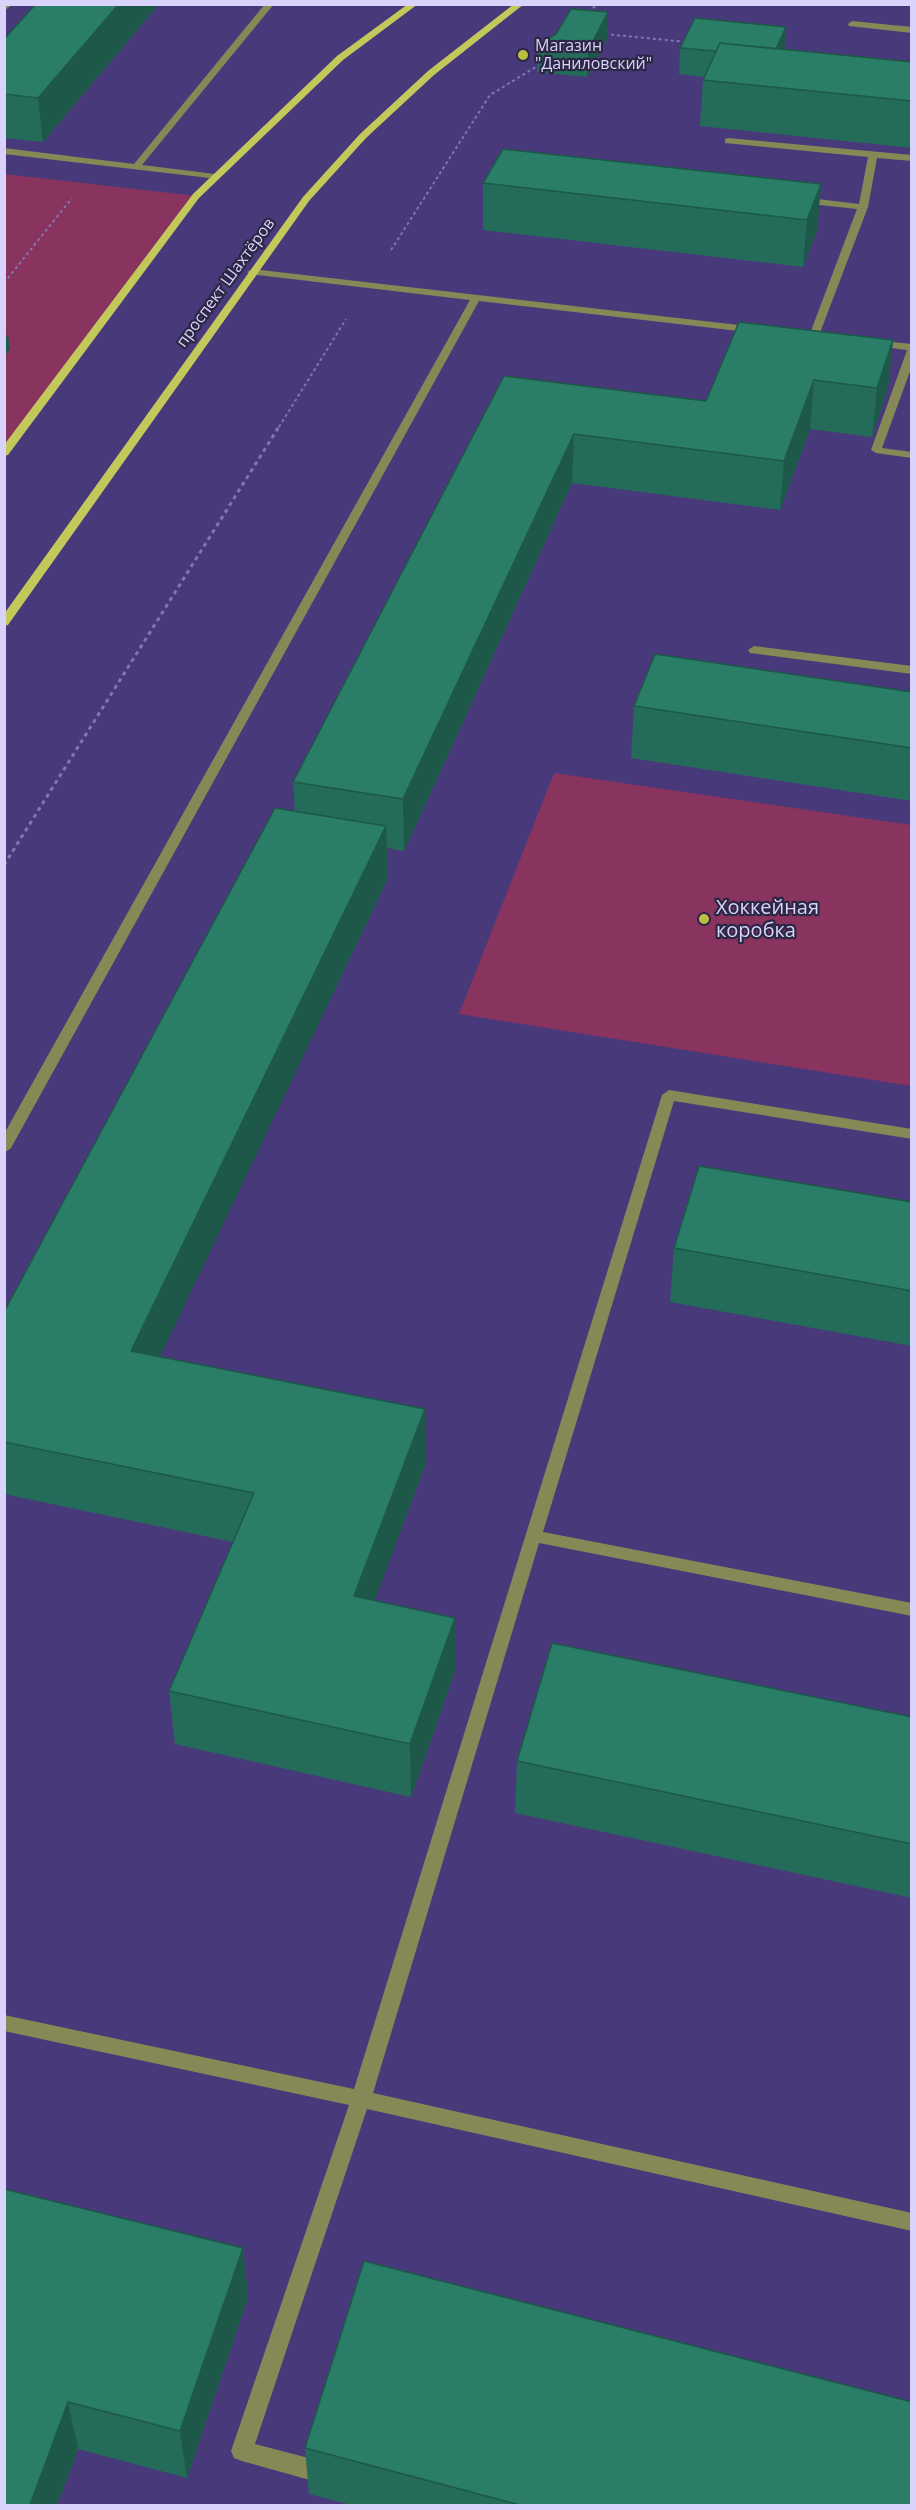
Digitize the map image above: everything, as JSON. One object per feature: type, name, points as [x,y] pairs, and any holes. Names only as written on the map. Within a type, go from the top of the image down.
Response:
[{"type":"main road","points":[[4,453],[195,196],[340,58],[414,4]]},
{"type":"main road","name":"проспект Шахтёров","points":[[4,623],[306,199],[363,136],[430,73],[520,4]]},
{"type":"lane","points":[[4,9],[9,4]]},
{"type":"lane","points":[[137,166],[270,4]]},
{"type":"lane","points":[[852,24],[912,30]]},
{"type":"lane","points":[[728,141],[912,158]]},
{"type":"lane","points":[[4,151],[215,177]]},
{"type":"lane","points":[[803,335],[820,337],[863,207],[873,154]]},
{"type":"lane","points":[[794,199],[863,207]]},
{"type":"lane","points":[[252,272],[768,331]]},
{"type":"lane","points":[[4,1148],[476,298]]},
{"type":"lane","points":[[858,341],[912,349],[876,450],[912,455]]},
{"type":"lane","points":[[754,650],[912,670]]},
{"type":"lane","points":[[343,2478],[242,2451],[361,2099],[669,1095],[912,1134]]},
{"type":"lane","points":[[533,1536],[912,1610]]},
{"type":"lane","points":[[4,2023],[156,2058],[361,2099],[912,2222]]},
{"type":"path","points":[[581,17],[598,4]]},
{"type":"path","points":[[600,33],[692,42]]},
{"type":"path","points":[[4,865],[368,284],[490,95],[547,60]]},
{"type":"shaded area","points":[[5,174],[196,196],[5,454]]},
{"type":"shaded area","name":"Хоккейная коробка","points":[[554,773],[911,825],[911,1086],[459,1014]]},
{"type":"building","points":[[36,4],[119,4],[38,98],[4,94],[4,39]]},
{"type":"building","points":[[571,9],[608,12],[588,51],[537,46],[556,34]]},
{"type":"building","points":[[695,18],[786,27],[776,49],[720,43],[716,51],[680,48]]},
{"type":"building","points":[[720,43],[912,62],[912,101],[703,80]]},
{"type":"building","points":[[503,149],[821,184],[807,220],[483,183]]},
{"type":"building","points":[[739,322],[893,340],[877,388],[814,380],[784,461],[574,434],[403,799],[293,782],[504,376],[706,401]]},
{"type":"building","points":[[655,654],[912,692],[912,748],[634,706]]},
{"type":"building","points":[[275,808],[386,826],[131,1351],[425,1409],[354,1596],[455,1618],[410,1744],[169,1691],[254,1493],[4,1442],[4,1312]]},
{"type":"building","points":[[699,1166],[912,1202],[912,1291],[674,1248]]},
{"type":"building","points":[[552,1643],[912,1717],[912,1844],[517,1761]]},
{"type":"building","points":[[4,2189],[243,2248],[180,2431],[68,2402],[30,2505],[4,2505]]},
{"type":"building","points":[[364,2261],[912,2402],[912,2505],[520,2505],[305,2448]]},
{"type":"place","name":"Магазин \"Даниловский\"","points":[[523,55]]},
{"type":"place","name":"Хоккейная коробка","points":[[704,919]]}]
